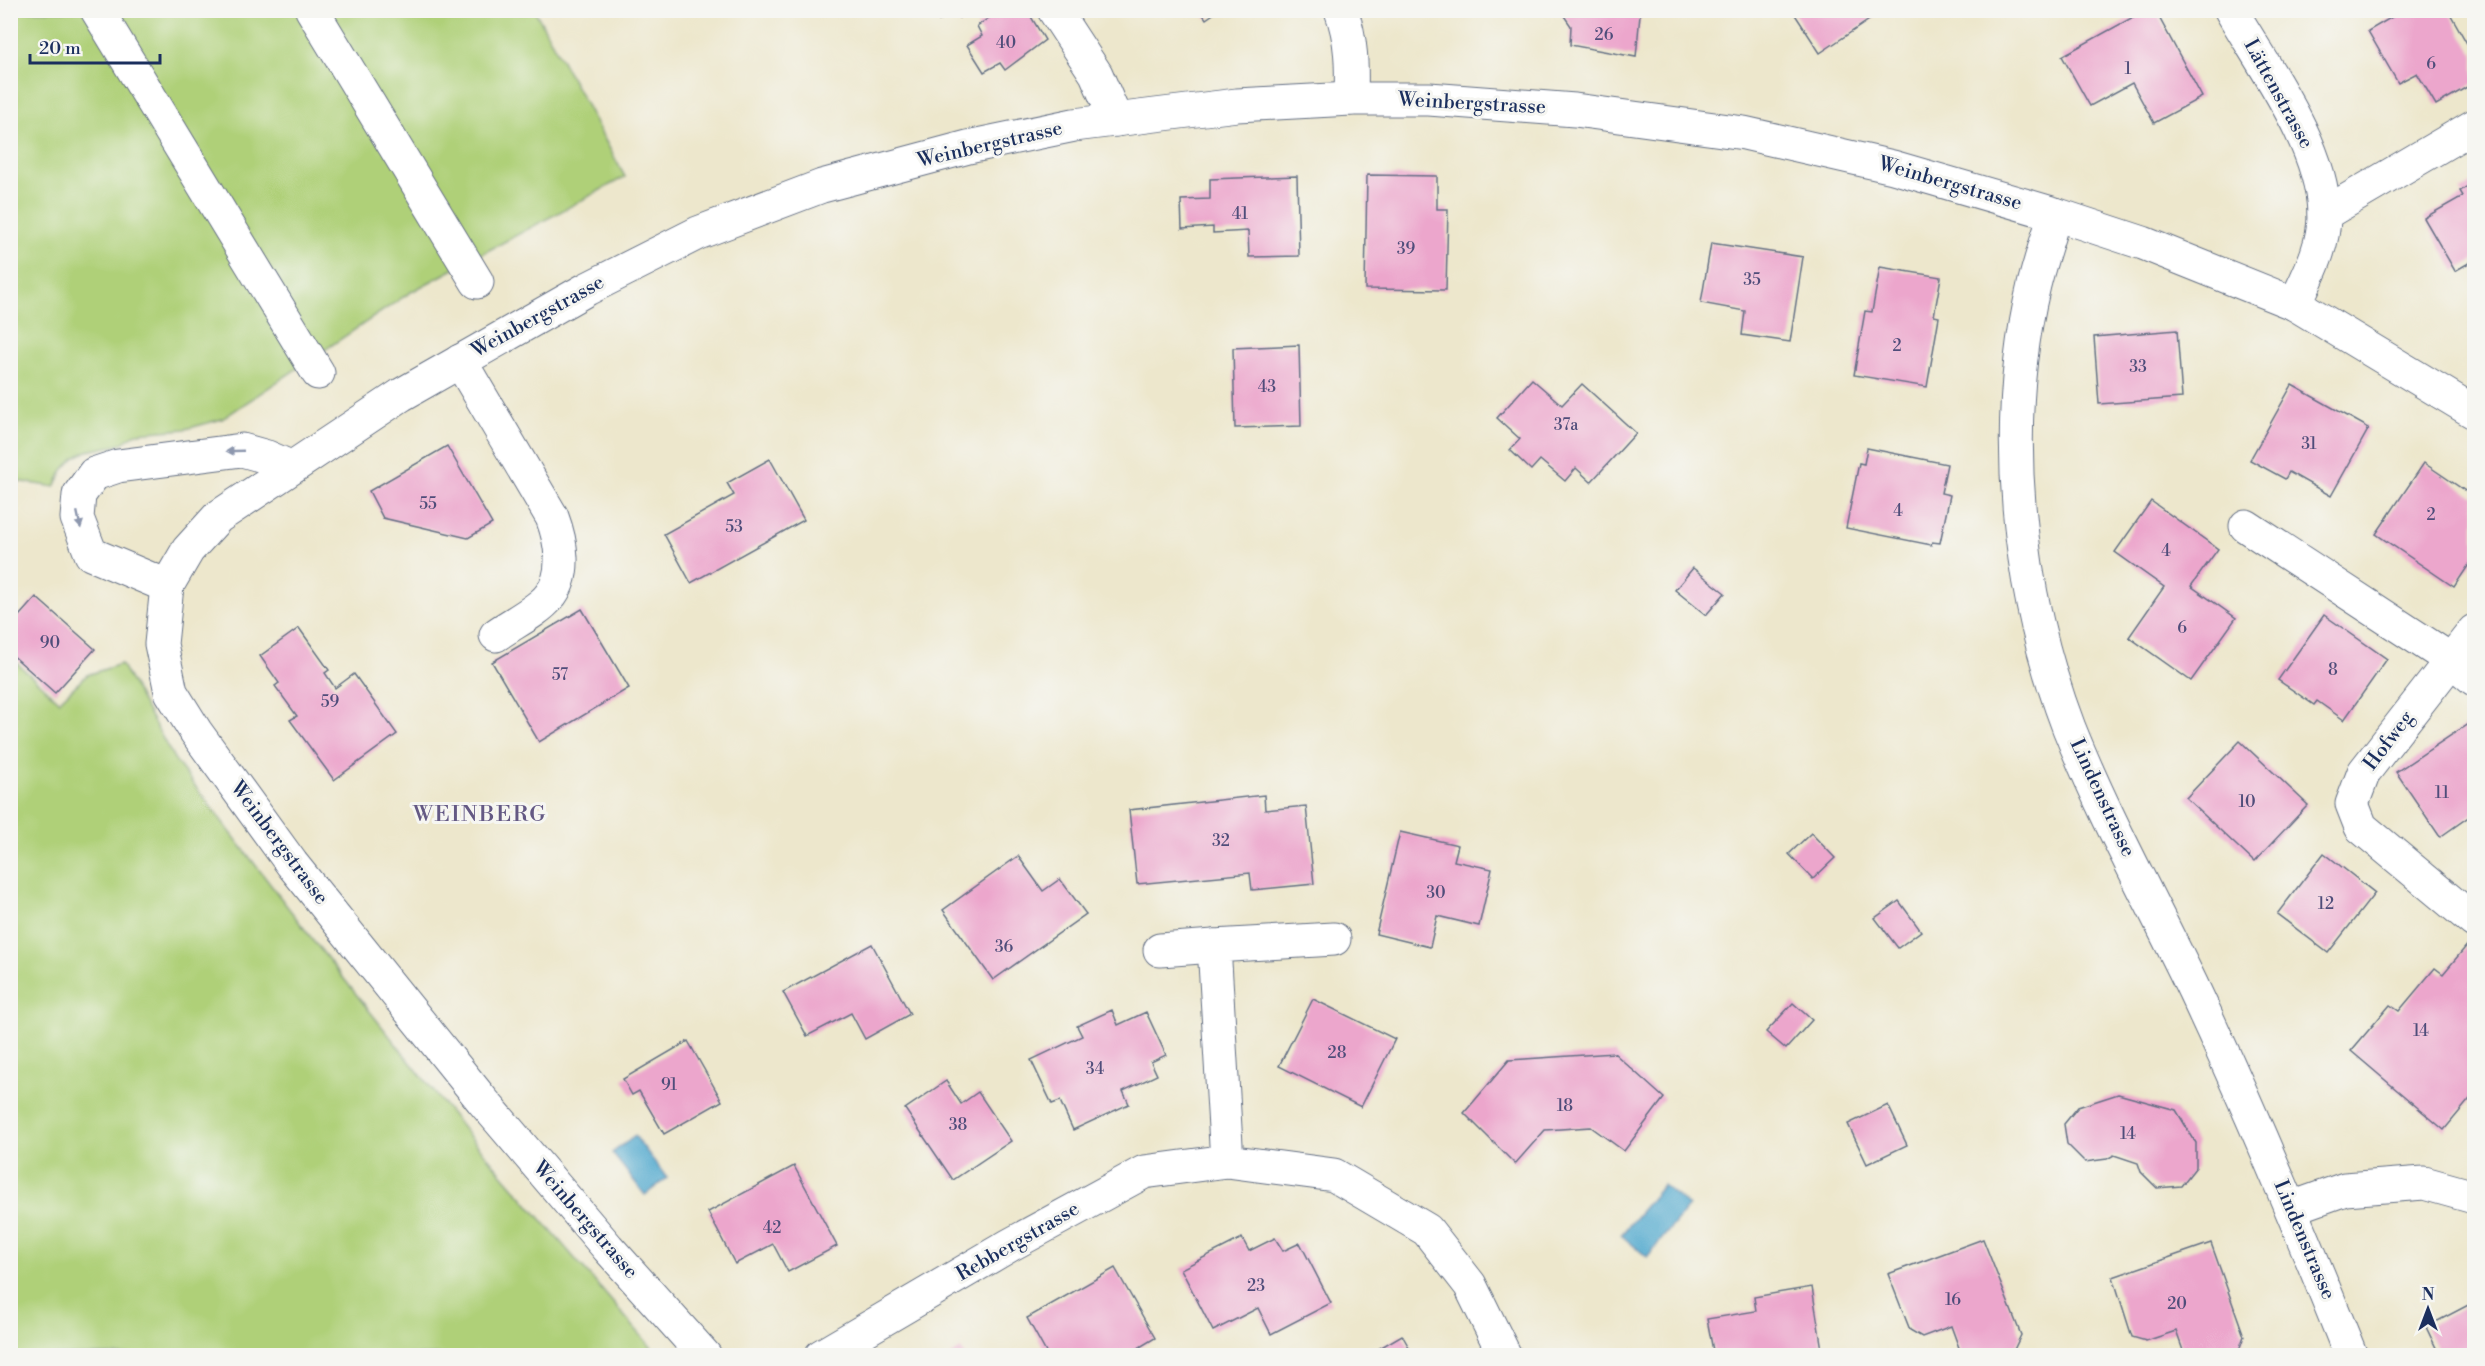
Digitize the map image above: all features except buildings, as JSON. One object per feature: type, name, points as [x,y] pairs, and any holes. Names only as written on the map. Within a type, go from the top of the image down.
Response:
[{"type":"street","points":[[97,10],[318,373]]},
{"type":"street","points":[[312,10],[477,282]]},
{"type":"street","points":[[1054,10],[1096,74],[1116,120]]},
{"type":"street","points":[[1341,10],[1348,31],[1352,55],[1351,99]]},
{"type":"street","name":"Lättenstrasse","points":[[2231,10],[2307,141],[2319,175],[2324,214],[2317,257],[2295,304]]},
{"type":"street","name":"Weinbergstrasse","points":[[705,1356],[608,1248],[482,1100],[292,864],[196,732],[171,692],[161,644],[167,586],[188,550],[218,517],[290,467],[460,361],[587,289],[698,232],[822,186],[968,147],[1074,125],[1237,105],[1351,99],[1429,99],[1575,110],[1744,133],[1893,167],[2055,214],[2143,243],[2295,304],[2475,412]]},
{"type":"street","points":[[2324,214],[2475,126]]},
{"type":"street","name":"Lindenstrasse","points":[[2055,214],[2034,285],[2019,394],[2016,471],[2024,552],[2038,630],[2069,727],[2110,819],[2195,992],[2292,1208],[2343,1353]]},
{"type":"street","name":"Weinbergstrasse","points":[[460,361],[552,517],[561,541],[559,575],[553,592],[548,599],[496,635]]},
{"type":"street","points":[[167,586],[91,554],[76,518],[79,495],[94,474],[118,466],[242,450],[290,467]]},
{"type":"street","points":[[2246,526],[2463,669]]},
{"type":"street","name":"Hofweg","points":[[2475,632],[2463,669],[2364,772],[2352,804],[2361,827],[2475,921]]},
{"type":"street","points":[[1160,950],[1334,939]]},
{"type":"street","points":[[1214,946],[1227,1161]]},
{"type":"street","name":"Rebbergstrasse","points":[[821,1356],[1010,1245],[1144,1172],[1227,1161],[1334,1175],[1427,1230],[1470,1285],[1504,1356]]},
{"type":"street","points":[[2292,1208],[2345,1189],[2424,1183],[2475,1197]]},
{"type":"green space","points":[[11,11],[535,11],[625,177],[411,292],[222,419],[186,429],[137,433],[119,445],[87,451],[74,458],[63,470],[55,487],[11,480]]},
{"type":"green space","points":[[10,657],[59,701],[87,675],[121,664],[175,760],[313,940],[466,1132],[658,1355],[11,1355]]},
{"type":"water","points":[[635,1136],[667,1178],[645,1195],[612,1153]]},
{"type":"water","points":[[1663,1185],[1689,1206],[1647,1257],[1621,1235]]},
{"type":"district","name":"WEINBERG","points":[[480,814]]}]
